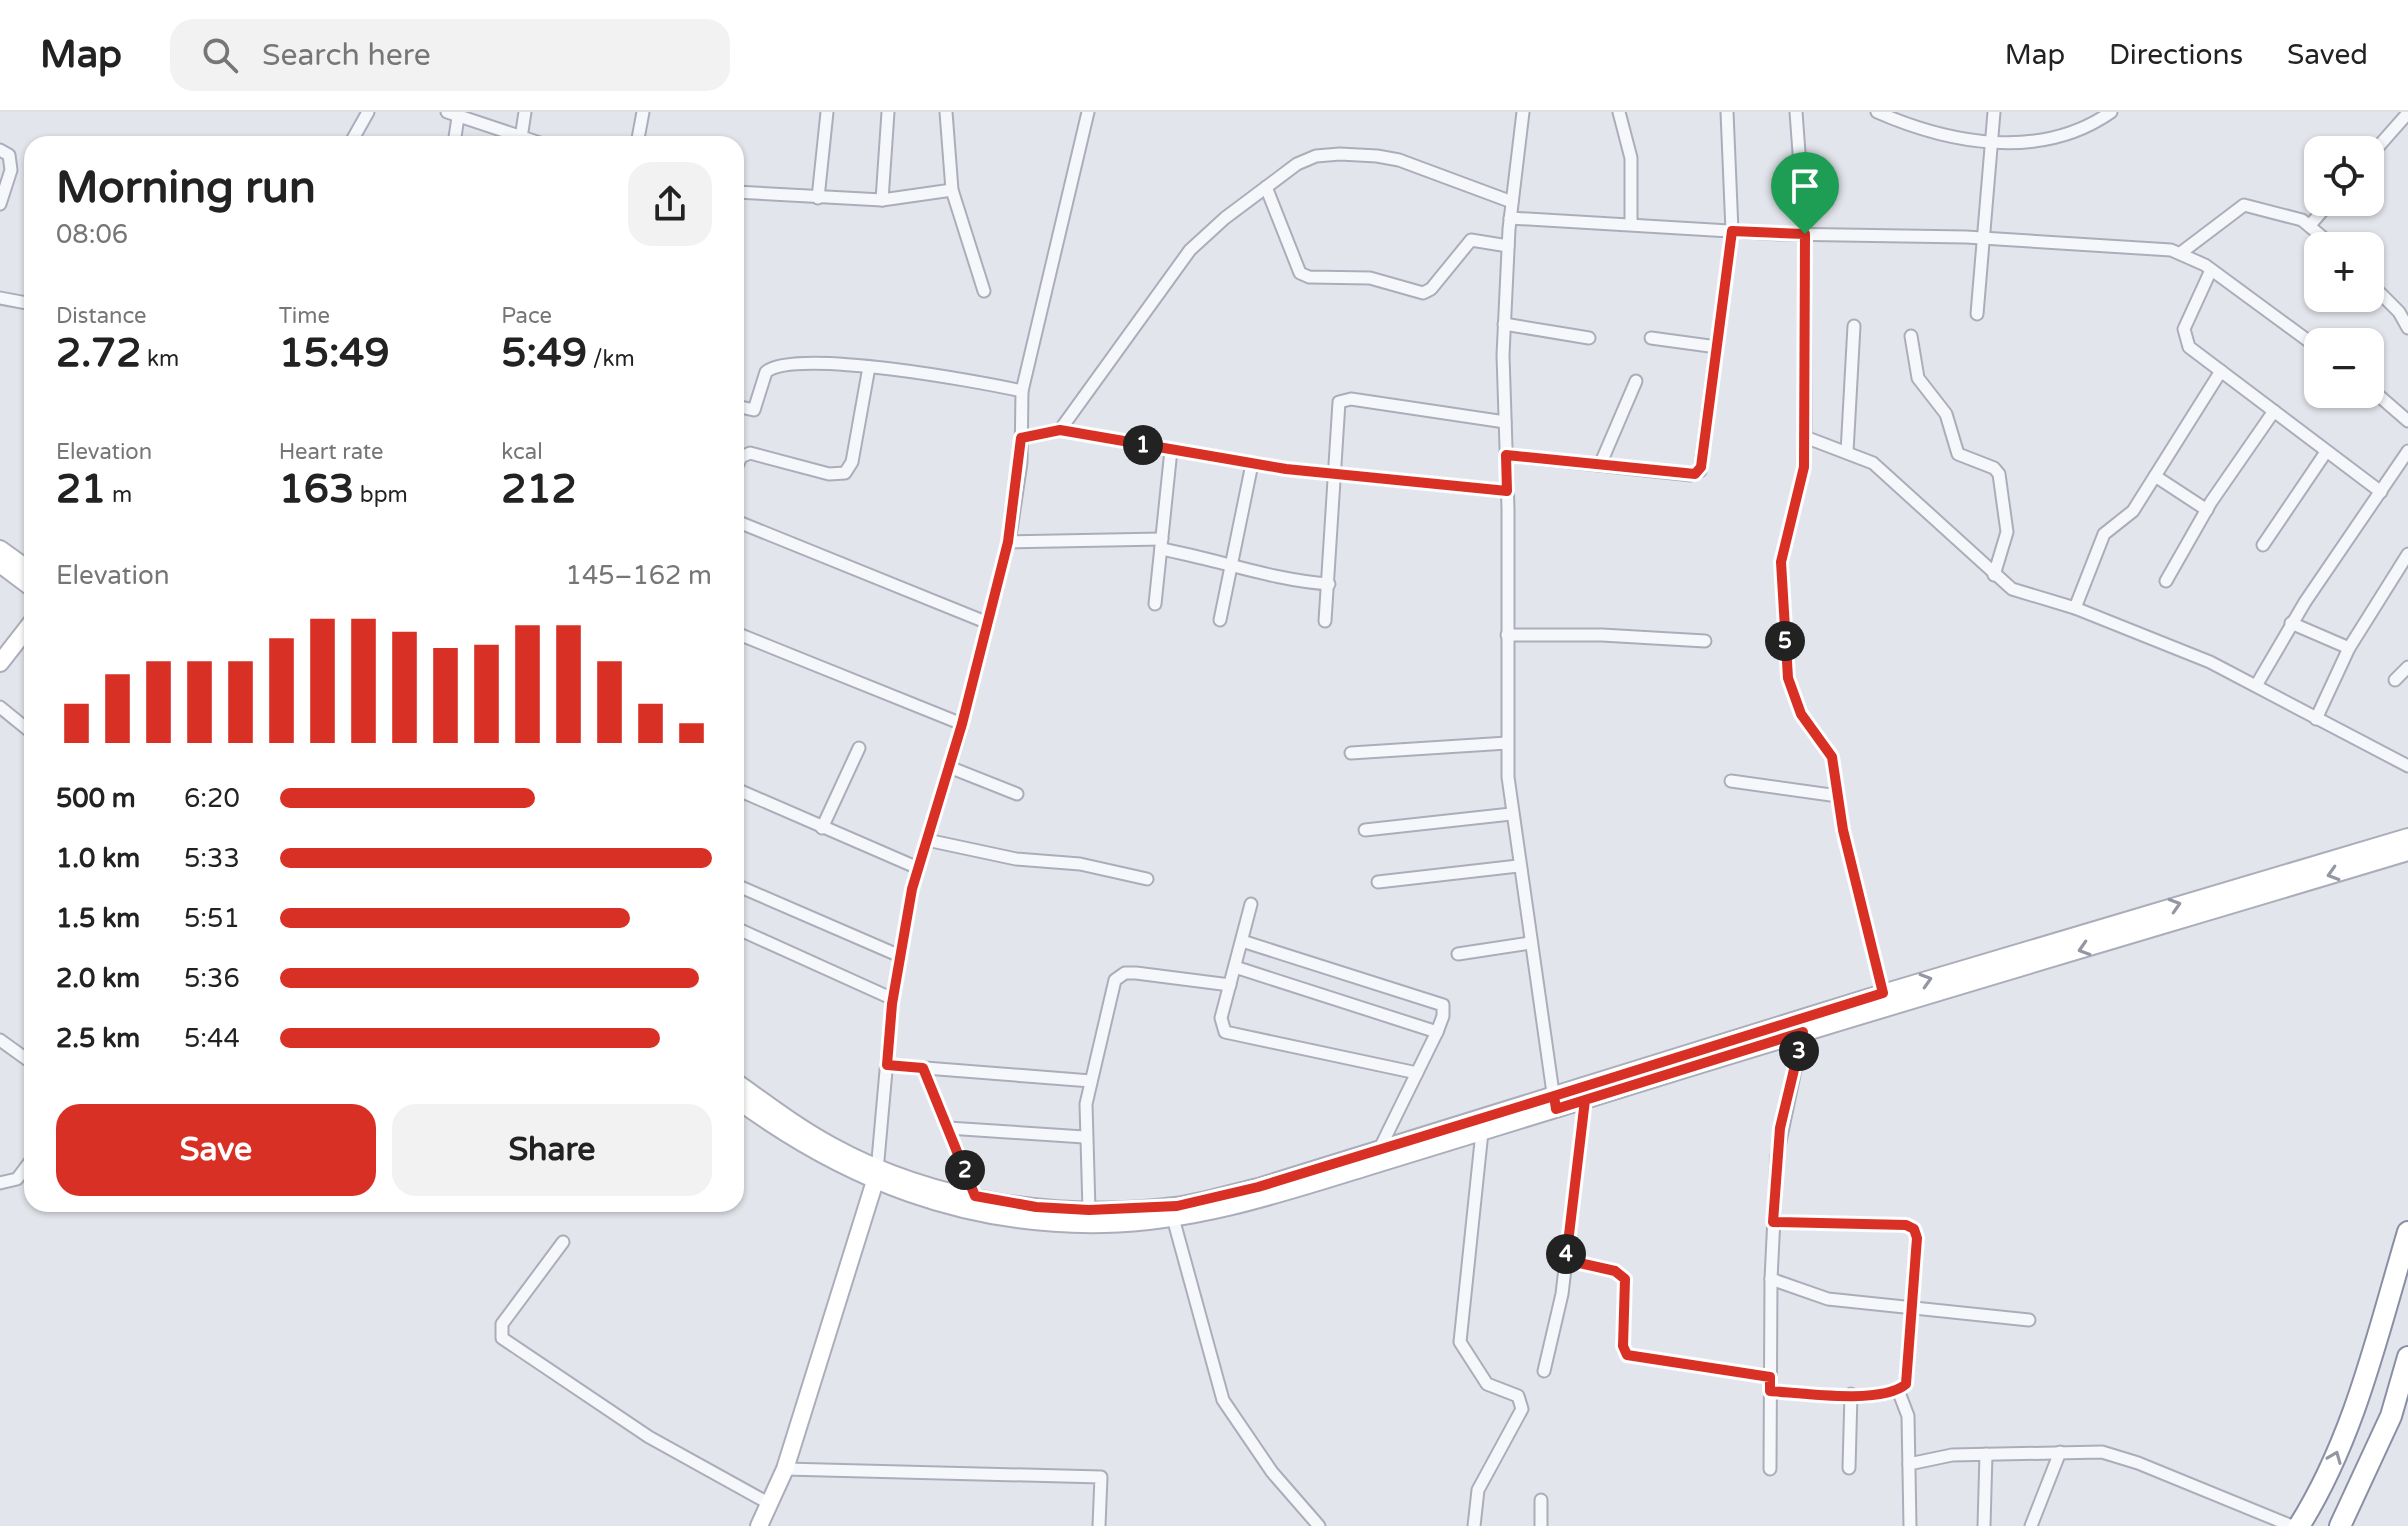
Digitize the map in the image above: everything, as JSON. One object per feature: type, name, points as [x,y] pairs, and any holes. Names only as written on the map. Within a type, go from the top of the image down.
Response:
[{"type":"highway","points":[[2299,1526],[2323,1488],[2352,1416],[2408,1232]]},
{"type":"highway","points":[[2340,1526],[2391,1416],[2408,1357]]},
{"type":"main road","points":[[0,549],[24,566]]},
{"type":"main road","points":[[0,564],[24,582]]},
{"type":"main road","points":[[0,663],[24,632]]},
{"type":"main road","points":[[744,1087],[876,1174],[1036,1207],[1089,1210],[1177,1206],[1258,1187],[1380,1148],[1555,1102],[2408,837]]},
{"type":"main road","points":[[744,1104],[827,1160],[876,1174],[960,1208],[1036,1222],[1106,1224],[1173,1218],[1264,1199],[1482,1132],[1555,1102],[1585,1100],[1803,1032],[1885,1001],[2408,852]]},
{"type":"main road","points":[[759,1526],[785,1469],[876,1174]]},
{"type":"street","points":[[354,136],[368,112]]},
{"type":"street","points":[[521,136],[525,112]]},
{"type":"street","points":[[638,136],[643,112]]},
{"type":"street","points":[[818,198],[827,112]]},
{"type":"street","points":[[882,200],[888,112]]},
{"type":"street","points":[[946,112],[952,190],[984,291]]},
{"type":"street","points":[[876,1174],[900,956],[918,868],[962,724],[1008,542],[1021,438],[1022,391],[1088,112]]},
{"type":"street","points":[[1523,112],[1510,218],[1504,324],[1507,743],[1511,814],[1555,1102]]},
{"type":"street","points":[[1619,112],[1631,158],[1631,224]]},
{"type":"street","points":[[1506,455],[1698,473],[1732,231],[1727,112]]},
{"type":"street","points":[[1796,112],[1805,234],[1805,437],[1804,467],[1781,562],[1788,678],[1801,714],[1829,749],[1885,1001]]},
{"type":"street","points":[[1877,112],[1928,133],[1990,142],[2053,139],[2078,131],[2111,112]]},
{"type":"street","points":[[1977,314],[1994,112]]},
{"type":"street","points":[[2384,140],[2408,113]]},
{"type":"street","points":[[453,136],[452,115],[515,136]]},
{"type":"street","points":[[0,150],[9,155],[11,170],[0,204]]},
{"type":"street","points":[[1060,430],[1190,250],[1206,233],[1282,173],[1316,156],[1362,155],[1399,160],[1512,202]]},
{"type":"street","points":[[1266,187],[1296,266],[1309,277],[1357,277],[1423,293],[1431,289],[1471,240],[1508,246]]},
{"type":"street","points":[[744,193],[882,200],[952,190]]},
{"type":"street","points":[[2182,252],[2244,205],[2282,212],[2311,224],[2319,232]]},
{"type":"street","points":[[2311,224],[2318,216]]},
{"type":"street","points":[[1510,218],[1732,231],[1984,239],[2182,252],[2304,338]]},
{"type":"street","points":[[2211,270],[2183,336],[2189,347],[2381,492]]},
{"type":"street","points":[[2384,297],[2399,312],[2408,328]]},
{"type":"street","points":[[0,298],[24,302]]},
{"type":"street","points":[[1504,324],[1589,338]]},
{"type":"street","points":[[1847,452],[1854,326]]},
{"type":"street","points":[[1911,336],[1918,378],[1946,414],[1958,454],[1991,466],[1999,474],[2007,532],[1994,575]]},
{"type":"street","points":[[1651,338],[1717,347]]},
{"type":"street","points":[[744,408],[754,410],[766,372],[772,367],[869,367],[928,371],[1022,391]]},
{"type":"street","points":[[744,458],[758,453],[829,474],[845,473],[852,462],[869,367]]},
{"type":"street","points":[[2075,608],[2104,534],[2133,511],[2221,371]]},
{"type":"street","points":[[1600,465],[1636,381]]},
{"type":"street","points":[[1325,621],[1337,408],[1344,399],[1505,422]]},
{"type":"street","points":[[2384,400],[2408,421]]},
{"type":"street","points":[[2166,581],[2207,510],[2274,411]]},
{"type":"street","points":[[1021,438],[1060,430],[1252,464],[1507,491]]},
{"type":"street","points":[[1805,437],[1877,465],[2012,589],[2075,608],[2257,684],[2316,719],[2408,766]]},
{"type":"street","points":[[1155,604],[1171,450]]},
{"type":"street","points":[[2257,684],[2291,623],[2408,451]]},
{"type":"street","points":[[2263,545],[2326,452]]},
{"type":"street","points":[[1220,620],[1252,464]]},
{"type":"street","points":[[2155,476],[2207,510]]},
{"type":"street","points":[[744,524],[988,623]]},
{"type":"street","points":[[1008,542],[1161,544],[1286,580],[1329,584]]},
{"type":"street","points":[[2316,719],[2349,648],[2408,554]]},
{"type":"street","points":[[2291,623],[2349,648]]},
{"type":"street","points":[[1507,635],[1602,635],[1705,641]]},
{"type":"street","points":[[744,636],[962,724]]},
{"type":"street","points":[[2395,680],[2408,667]]},
{"type":"street","points":[[0,707],[24,726]]},
{"type":"street","points":[[1351,753],[1507,743]]},
{"type":"street","points":[[822,828],[859,748]]},
{"type":"street","points":[[949,767],[1017,794]]},
{"type":"street","points":[[1731,781],[1838,796]]},
{"type":"street","points":[[744,793],[918,868]]},
{"type":"street","points":[[1365,830],[1511,814]]},
{"type":"street","points":[[927,840],[1016,859],[1080,864],[1147,879]]},
{"type":"street","points":[[1378,882],[1518,866]]},
{"type":"street","points":[[744,888],[900,956]]},
{"type":"street","points":[[1251,904],[1220,1024],[1228,1034],[1417,1073]]},
{"type":"street","points":[[744,932],[893,999]]},
{"type":"street","points":[[1242,941],[1440,1004],[1444,1011],[1437,1032],[1380,1148]]},
{"type":"street","points":[[1458,954],[1530,943]]},
{"type":"street","points":[[1235,967],[1437,1032]]},
{"type":"street","points":[[1089,1210],[1084,1137],[1091,1081],[1099,1056],[1111,987],[1119,975],[1162,975],[1230,985]]},
{"type":"street","points":[[1770,1469],[1771,1279],[1780,1128],[1803,1032]]},
{"type":"street","points":[[0,1040],[24,1057]]},
{"type":"street","points":[[887,1065],[1091,1081]]},
{"type":"street","points":[[923,1068],[975,1196]]},
{"type":"street","points":[[1544,1371],[1566,1260],[1585,1100]]},
{"type":"street","points":[[948,1128],[1084,1137]]},
{"type":"street","points":[[1474,1526],[1481,1481],[1519,1420],[1522,1402],[1518,1396],[1487,1384],[1460,1342],[1482,1132]]},
{"type":"street","points":[[0,1183],[17,1179],[24,1170]]},
{"type":"street","points":[[1173,1218],[1223,1400],[1263,1461],[1319,1526]]},
{"type":"street","points":[[1770,1391],[1851,1394],[1898,1390],[1908,1377],[1917,1238],[1911,1227],[1773,1222]]},
{"type":"street","points":[[563,1242],[502,1324],[502,1338],[649,1437],[770,1504]]},
{"type":"street","points":[[1566,1260],[1615,1271],[1625,1279],[1623,1346],[1627,1355],[1770,1377]]},
{"type":"street","points":[[1771,1279],[1828,1299],[2029,1320]]},
{"type":"street","points":[[1898,1390],[1908,1416],[1910,1526]]},
{"type":"street","points":[[1849,1468],[1851,1394]]},
{"type":"street","points":[[2031,1526],[2060,1452]]},
{"type":"street","points":[[1909,1464],[1952,1455],[2102,1452],[2129,1459],[2292,1526]]},
{"type":"street","points":[[1984,1526],[1986,1454]]},
{"type":"street","points":[[785,1469],[1101,1477],[1099,1526]]},
{"type":"street","points":[[1481,1481],[1483,1526]]},
{"type":"street","points":[[1541,1500],[1541,1526]]},
{"type":"route","points":[[1805,234],[1732,231],[1701,467],[1695,474],[1506,455],[1507,491],[1286,469],[1060,430],[1021,438],[1021,463],[1011,530],[962,724],[912,889],[892,1004],[887,1065],[923,1068],[975,1196],[1036,1207],[1104,1211],[1177,1206],[1258,1187],[1554,1096],[1556,1109],[1803,1032],[1780,1128],[1773,1222],[1906,1225],[1914,1229],[1917,1238],[1906,1384],[1898,1390],[1871,1394],[1770,1391],[1770,1377],[1627,1355],[1623,1346],[1625,1279],[1615,1271],[1566,1260],[1585,1100],[1556,1109],[1554,1096],[1883,993],[1843,830],[1832,757],[1829,749],[1806,723],[1788,678],[1781,562],[1784,538],[1804,467],[1805,234]]}]
